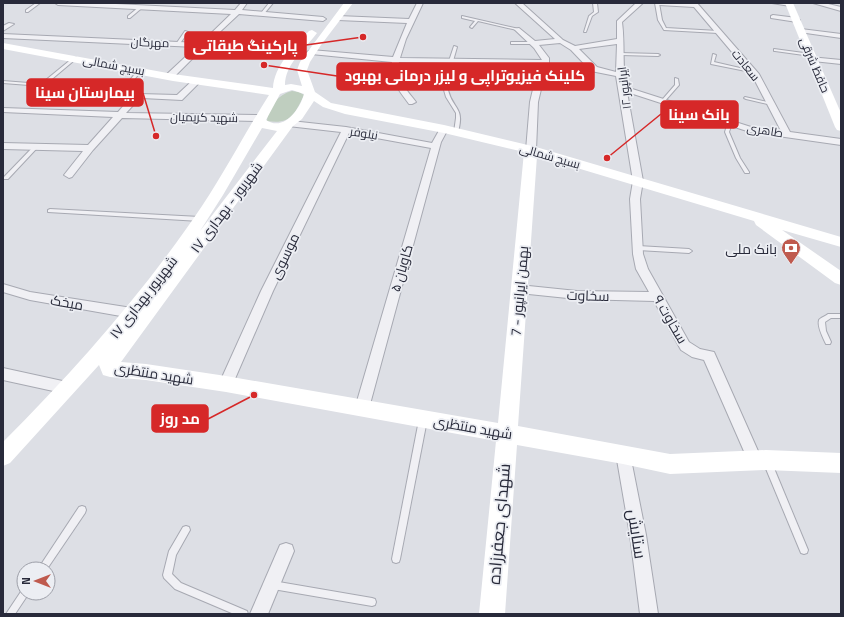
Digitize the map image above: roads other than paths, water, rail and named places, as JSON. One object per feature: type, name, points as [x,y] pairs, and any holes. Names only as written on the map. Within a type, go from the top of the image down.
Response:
[{"type":"main road","points":[[301,114],[310,94],[302,70],[311,52],[349,3]]},
{"type":"main road","name":"حافظ شرقی","points":[[790,4],[812,57],[837,108],[841,127]]},
{"type":"main road","name":"۱۷ شهریور بهداری","points":[[3,456],[67,388],[132,314],[202,219],[275,95],[281,76],[297,51],[332,8]]},
{"type":"main road","name":"بسیج شمالی","points":[[3,46],[275,95],[291,87],[299,87],[308,90],[310,94],[327,105],[345,110],[450,130],[531,150],[841,242]]},
{"type":"main road","name":"بسیج شمالی","points":[[301,114],[328,109],[345,110]]},
{"type":"main road","name":"۱۷ شهریور - بهداری","points":[[108,366],[276,141],[289,125],[301,114]]},
{"type":"main road","points":[[261,119],[264,125],[274,128],[289,125]]},
{"type":"main road","points":[[250,136],[262,132],[268,132],[272,134],[276,141]]},
{"type":"main road","name":"بهمن ایرانپور - 7","points":[[507,433],[531,150]]},
{"type":"main road","points":[[751,215],[841,279]]},
{"type":"main road","name":"بسیج شمالی","points":[[751,215],[802,237],[841,251]]},
{"type":"main road","name":"شهید منتظری","points":[[108,366],[110,369],[146,372],[226,384],[423,418],[623,454],[670,464],[760,460],[841,463]]},
{"type":"main road","name":"شهدای جعفرزاده","points":[[492,614],[507,433]]},
{"type":"street","points":[[58,3],[113,4],[141,7],[157,5],[323,19]]},
{"type":"street","points":[[208,10],[214,3]]},
{"type":"street","points":[[170,76],[237,12],[244,3]]},
{"type":"street","points":[[412,102],[397,82],[394,75],[396,53],[420,3]]},
{"type":"street","points":[[518,3],[561,41],[574,48],[594,69],[620,75]]},
{"type":"street","name":"ایرانپور ۱۲","points":[[638,181],[620,75],[621,41],[619,22],[640,3]]},
{"type":"street","points":[[658,3],[695,4]]},
{"type":"street","points":[[816,3],[841,9]]},
{"type":"street","name":"سعادت","points":[[695,4],[752,71],[762,85],[787,134]]},
{"type":"street","points":[[773,17],[796,20]]},
{"type":"street","points":[[338,18],[411,21]]},
{"type":"street","points":[[3,29],[11,24]]},
{"type":"street","points":[[517,29],[533,43],[544,57],[546,65],[539,83],[531,117],[531,150]]},
{"type":"street","points":[[801,31],[841,36]]},
{"type":"street","name":"مهرگان","points":[[3,36],[203,45],[297,51]]},
{"type":"street","points":[[533,43],[561,41]]},
{"type":"street","points":[[574,48],[621,41]]},
{"type":"street","points":[[311,52],[396,60],[545,62]]},
{"type":"street","points":[[812,57],[841,62]]},
{"type":"street","points":[[68,175],[135,98],[142,96],[178,98],[183,96],[197,82]]},
{"type":"street","name":"طاهری","points":[[622,88],[750,129],[841,142]]},
{"type":"street","name":"شهید کریمیان","points":[[3,110],[261,119]]},
{"type":"street","name":"نیلوفر","points":[[289,125],[346,130],[436,146]]},
{"type":"street","name":"موسوی","points":[[226,384],[266,291],[346,130]]},
{"type":"street","name":"کاویان ۵","points":[[362,408],[436,146],[450,130]]},
{"type":"street","points":[[3,146],[90,148]]},
{"type":"street","name":"سخاوت ۹","points":[[638,181],[635,199],[638,248],[642,269],[685,346],[697,353],[709,356],[760,460]]},
{"type":"street","name":"میخک","points":[[3,288],[30,296],[132,314]]},
{"type":"street","name":"سخاوت","points":[[519,289],[577,296],[657,297]]},
{"type":"street","points":[[3,374],[67,388]]},
{"type":"street","name":"ستایش","points":[[623,454],[638,535],[649,614]]},
{"type":"street","points":[[259,614],[286,551]]},
{"type":"lane","points":[[27,11],[38,3]]},
{"type":"lane","points":[[262,14],[271,3]]},
{"type":"lane","points":[[585,31],[591,16],[596,12],[595,3]]},
{"type":"lane","points":[[658,3],[660,20],[665,29],[718,32]]},
{"type":"lane","points":[[774,3],[790,4]]},
{"type":"lane","points":[[129,17],[141,7]]},
{"type":"lane","points":[[463,17],[517,29]]},
{"type":"lane","points":[[472,27],[477,20]]},
{"type":"lane","points":[[178,44],[186,32]]},
{"type":"lane","points":[[512,44],[533,43]]},
{"type":"lane","points":[[451,61],[455,47]]},
{"type":"lane","points":[[775,50],[812,57]]},
{"type":"lane","points":[[621,54],[658,55]]},
{"type":"lane","points":[[714,55],[712,63],[752,71]]},
{"type":"lane","points":[[42,84],[76,58]]},
{"type":"lane","points":[[3,82],[126,86],[140,70]]},
{"type":"lane","points":[[446,78],[446,89],[459,114],[459,122],[450,130]]},
{"type":"lane","points":[[663,101],[677,85],[676,79]]},
{"type":"lane","points":[[746,98],[772,104]]},
{"type":"lane","points":[[730,123],[727,132],[730,142],[747,172]]},
{"type":"lane","points":[[6,178],[36,147]]},
{"type":"lane","points":[[50,211],[202,219]]},
{"type":"lane","points":[[638,248],[689,252]]},
{"type":"lane","points":[[828,342],[823,331],[822,321],[830,316],[841,316]]},
{"type":"lane","points":[[396,559],[423,418]]},
{"type":"lane","points":[[760,460],[804,550]]},
{"type":"lane","points":[[47,561],[82,510]]},
{"type":"lane","points":[[186,530],[172,554],[167,575],[178,586],[244,614]]},
{"type":"lane","points":[[271,584],[372,602]]},
{"type":"lane","points":[[10,614],[19,601]]},
{"type":"place","name":"پارکینگ طبقاتی","points":[[363,37]]},
{"type":"place","name":"کلینک فیزیوتراپی و لیزر درمانی بهبود","points":[[264,65]]},
{"type":"place","name":"بیمارستان سینا","points":[[156,136]]},
{"type":"place","name":"بانک سینا","points":[[607,158]]},
{"type":"place","name":"بانک ملی","points":[[791,265]]},
{"type":"place","name":"مد روز","points":[[254,395]]}]
